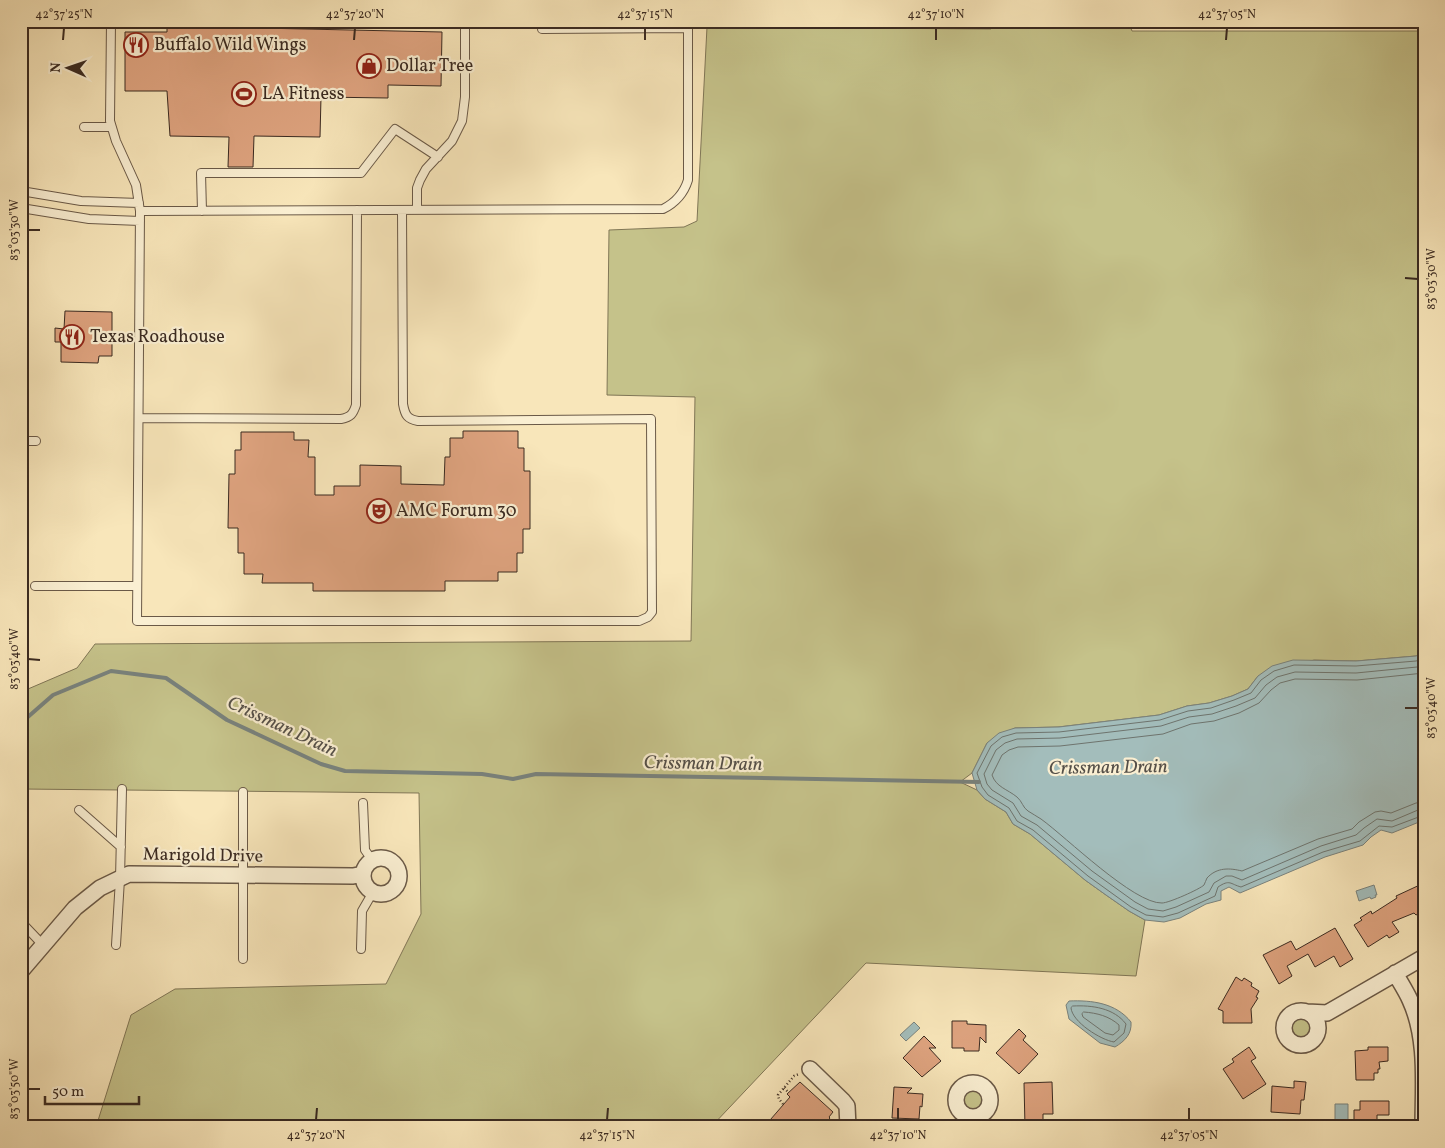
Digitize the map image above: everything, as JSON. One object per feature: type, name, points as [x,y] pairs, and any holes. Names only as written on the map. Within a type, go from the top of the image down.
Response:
[{"type":"street","points":[[385,858],[396,866],[398,878],[396,884],[386,893],[373,892],[365,885],[363,874],[367,864],[372,860],[385,858]]},
{"type":"street","name":"Marigold Drive","points":[[21,971],[76,908],[100,888],[129,874],[353,876],[363,874]]},
{"type":"street","points":[[1327,1013],[1296,1011],[1284,1023],[1285,1034],[1292,1043],[1303,1045],[1313,1040],[1327,1013],[1424,957]]},
{"type":"street","points":[[1395,973],[1411,1001],[1421,1039],[1423,1055],[1423,1127]]},
{"type":"street","points":[[1308,1012],[1316,1019],[1318,1030]]},
{"type":"street","points":[[807,1072],[844,1101],[847,1106],[848,1127]]},
{"type":"street","points":[[956,1105],[962,1114],[973,1118],[974,1122],[988,1110],[990,1104],[989,1093],[981,1085],[970,1083],[957,1093],[956,1105],[961,1127]]},
{"type":"lane","points":[[111,21],[111,127],[136,185],[140,207],[137,621],[639,621],[648,617],[652,612],[651,420],[418,421],[409,419],[405,414],[403,404],[402,210]]},
{"type":"lane","points":[[417,210],[417,188],[420,180],[426,169],[455,136],[462,121],[465,109],[465,21]]},
{"type":"lane","points":[[21,191],[81,201],[202,211],[662,209],[669,206],[682,193],[688,180],[688,25],[580,25],[542,30]]},
{"type":"lane","points":[[84,127],[111,127]]},
{"type":"lane","points":[[202,211],[201,173],[361,173],[395,130],[438,157]]},
{"type":"lane","points":[[21,208],[89,219],[140,221]]},
{"type":"lane","points":[[139,418],[341,419],[350,417],[354,413],[356,405],[357,210]]},
{"type":"lane","points":[[21,441],[36,441]]},
{"type":"lane","points":[[35,586],[137,586]]},
{"type":"lane","points":[[116,945],[122,789]]},
{"type":"lane","points":[[244,792],[244,959]]},
{"type":"lane","points":[[363,803],[365,850],[372,860]]},
{"type":"lane","points":[[79,810],[121,847]]},
{"type":"lane","points":[[361,949],[362,912],[373,892]]},
{"type":"lane","points":[[21,922],[43,946]]},
{"type":"path","points":[[784,1104],[778,1097],[784,1088],[796,1075],[807,1072]]},
{"type":"path","points":[[784,1088],[788,1092]]},
{"type":"path","points":[[748,1127],[753,1127]]},
{"type":"shaded area","points":[[991,21],[1128,21],[1132,31],[1424,31],[1424,653],[1416,656],[1356,661],[1314,660],[1258,676],[1248,689],[1209,703],[1187,706],[1159,715],[1058,727],[1015,728],[987,743],[972,773],[960,782],[977,790],[985,799],[1006,812],[1013,824],[1030,834],[1085,880],[1145,920],[1136,976],[866,963],[711,1127],[96,1127],[131,1015],[175,989],[386,984],[421,914],[419,793],[21,789],[21,692],[77,668],[95,644],[691,641],[695,397],[607,395],[609,230],[684,227],[697,221],[707,27],[991,29]]},
{"type":"shaded area","points":[[1301,1019],[1307,1022],[1310,1028],[1307,1034],[1301,1037],[1295,1034],[1292,1028],[1295,1022]]},
{"type":"shaded area","points":[[973,1091],[979,1094],[982,1100],[979,1106],[973,1109],[967,1106],[964,1100],[967,1094]]},
{"type":"water","points":[[1424,653],[1424,820],[1392,833],[1381,830],[1363,845],[1325,857],[1240,893],[1229,887],[1221,891],[1221,900],[1206,904],[1180,918],[1164,922],[1145,920],[1106,895],[1030,834],[1013,824],[1006,812],[985,799],[977,790],[972,773],[987,743],[999,733],[1015,728],[1059,727],[1159,715],[1187,706],[1209,703],[1248,689],[1258,676],[1272,666],[1293,660],[1356,661],[1416,656]]},
{"type":"water","points":[[1374,885],[1376,897],[1359,901],[1356,891]]},
{"type":"water","points":[[1069,1001],[1095,1002],[1111,1007],[1131,1022],[1129,1034],[1125,1040],[1115,1047],[1100,1043],[1069,1019],[1066,1005]]},
{"type":"water","points":[[914,1022],[920,1028],[906,1041],[900,1035]]},
{"type":"water","points":[[1335,1104],[1348,1104],[1348,1124],[1335,1124]]},
{"type":"building","name":"LA Fitness","points":[[167,26],[442,32],[441,86],[388,85],[388,98],[321,97],[320,137],[254,136],[253,167],[228,167],[229,137],[170,136],[167,91],[125,91],[125,32],[167,32]]},
{"type":"building","points":[[65,311],[112,312],[112,356],[99,356],[98,363],[61,362],[61,342],[55,342],[55,328],[64,329]]},
{"type":"building","name":"AMC Forum 30","points":[[463,431],[518,431],[518,448],[524,448],[524,471],[530,471],[530,529],[523,529],[523,553],[517,553],[517,572],[498,572],[498,581],[445,581],[445,591],[313,591],[313,583],[262,583],[263,574],[244,574],[244,553],[238,553],[238,528],[228,528],[229,474],[235,474],[235,450],[241,450],[241,432],[294,432],[294,440],[309,440],[308,457],[315,457],[315,495],[334,495],[334,486],[360,486],[360,465],[401,466],[401,484],[444,485],[445,457],[450,457],[450,438],[463,438]]},
{"type":"building","points":[[1424,883],[1424,911],[1392,922],[1399,932],[1389,938],[1387,935],[1368,947],[1354,925],[1362,920],[1360,918],[1371,911],[1372,914],[1397,898],[1396,896]]},
{"type":"building","points":[[1335,928],[1353,959],[1340,967],[1334,956],[1315,967],[1308,954],[1287,966],[1292,976],[1279,984],[1263,955],[1291,941],[1296,950]]},
{"type":"building","points":[[1236,977],[1242,981],[1244,978],[1259,991],[1256,997],[1258,998],[1251,1009],[1252,1023],[1223,1023],[1223,1011],[1218,1009]]},
{"type":"building","points":[[952,1021],[967,1021],[967,1024],[986,1025],[986,1043],[980,1037],[979,1051],[964,1051],[964,1048],[952,1048]]},
{"type":"building","points":[[1019,1029],[1026,1036],[1023,1040],[1038,1054],[1019,1074],[996,1053]]},
{"type":"building","points":[[924,1036],[936,1048],[929,1048],[941,1061],[922,1077],[903,1058]]},
{"type":"building","points":[[1249,1047],[1256,1058],[1251,1061],[1266,1084],[1243,1099],[1223,1069],[1234,1062],[1232,1059]]},
{"type":"building","points":[[1368,1047],[1388,1047],[1388,1061],[1379,1062],[1380,1069],[1378,1069],[1378,1073],[1374,1073],[1374,1080],[1356,1080],[1355,1051],[1368,1050]]},
{"type":"building","points":[[1294,1081],[1306,1082],[1304,1100],[1301,1100],[1300,1114],[1271,1112],[1272,1086],[1294,1088]]},
{"type":"building","points":[[800,1082],[833,1112],[830,1118],[822,1127],[764,1127],[790,1097],[787,1094]]},
{"type":"building","points":[[1052,1082],[1053,1114],[1043,1114],[1043,1127],[1025,1127],[1024,1083]]},
{"type":"building","points":[[894,1087],[912,1088],[907,1093],[923,1094],[919,1119],[892,1118]]},
{"type":"building","points":[[1360,1101],[1389,1101],[1389,1115],[1377,1115],[1377,1127],[1354,1126],[1354,1110],[1360,1110]]},
{"type":"waterway","name":"Crissman Drain","points":[[21,723],[53,695],[111,671],[166,678],[227,720],[321,764],[345,771],[482,774],[513,779],[536,774],[979,782]]},
{"type":"place","name":"Buffalo Wild Wings","points":[[136,45]]},
{"type":"place","name":"Dollar Tree","points":[[369,66]]},
{"type":"place","name":"LA Fitness","points":[[244,94]]},
{"type":"place","name":"Texas Roadhouse","points":[[72,337]]},
{"type":"place","name":"AMC Forum 30","points":[[379,511]]}]
